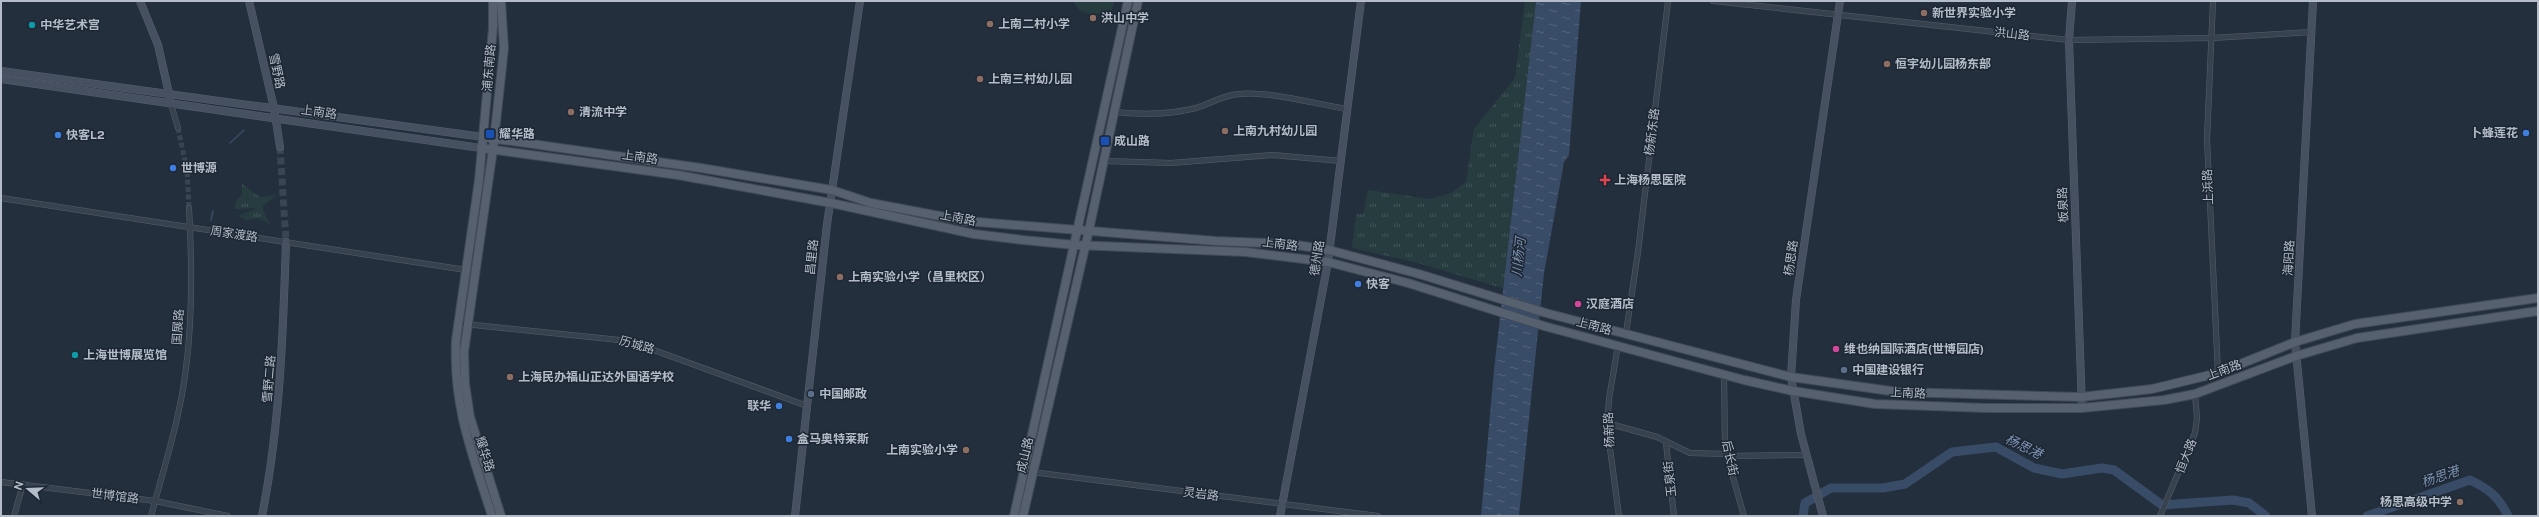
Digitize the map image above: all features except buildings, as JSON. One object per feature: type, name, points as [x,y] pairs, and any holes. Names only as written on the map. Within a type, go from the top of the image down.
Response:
[{"type":"main road","name":"浦东南路","points":[[483,137],[493,28],[493,1]]},
{"type":"main road","name":"浦东南路","points":[[493,138],[504,48],[501,1]]},
{"type":"main road","name":"成山路","points":[[1014,516],[1079,230],[1128,1]]},
{"type":"main road","name":"成山路","points":[[1023,516],[1104,161],[1138,1]]},
{"type":"main road","name":"上南路","points":[[483,137],[700,168],[832,190],[871,203],[966,221],[1216,241],[1290,244],[1329,250],[1419,274],[1502,301],[1791,377],[1898,392],[2081,397],[2152,389],[2218,373],[2295,342],[2355,324],[2538,298]]},
{"type":"main road","name":"耀华路","points":[[483,137],[458,324],[455,364],[461,419],[492,516]]},
{"type":"main road","name":"耀华路","points":[[493,138],[494,149],[464,352],[466,400],[480,452],[502,516]]},
{"type":"main road","name":"上南路","points":[[482,148],[678,175],[831,203],[974,234],[1085,246],[1246,252],[1328,262],[1408,283],[1544,326],[1724,374],[1793,391],[1876,404],[1909,406],[2082,408],[2142,403],[2195,394],[2296,356],[2357,338],[2538,311]]},
{"type":"street","points":[[140,1],[158,45],[178,128]]},
{"type":"street","name":"雪野路","points":[[249,1],[274,108],[280,147]]},
{"type":"street","name":"昌里路","points":[[795,516],[832,190],[860,1]]},
{"type":"street","name":"德州路","points":[[1280,516],[1328,262],[1361,1]]},
{"type":"street","name":"杨新东路","points":[[1626,333],[1638,252],[1668,1]]},
{"type":"street","name":"洪山路","points":[[1713,1],[1838,16],[2069,40],[2212,38],[2312,32]]},
{"type":"street","name":"杨思路","points":[[1822,513],[1806,454],[1791,377],[1796,300],[1840,1]]},
{"type":"street","name":"板泉路","points":[[2072,1],[2069,40],[2082,408]]},
{"type":"street","name":"上浜路","points":[[2213,1],[2207,139],[2218,373]]},
{"type":"street","name":"海阳路","points":[[2312,516],[2295,342],[2313,1]]},
{"type":"street","name":"上南路","points":[[1,71],[483,137]]},
{"type":"street","name":"上南路","points":[[1,79],[482,148]]},
{"type":"street","points":[[1114,112],[1137,115],[1173,113],[1197,108],[1223,96],[1240,94],[1268,96],[1347,109]]},
{"type":"street","points":[[1104,161],[1171,163],[1273,155],[1341,162]]},
{"type":"street","name":"周家渡路","points":[[1,198],[466,270]]},
{"type":"street","name":"国展路","points":[[150,516],[172,440],[186,368],[190,307],[189,208]]},
{"type":"street","name":"雪野二路","points":[[262,516],[274,458],[282,362],[286,242]]},
{"type":"street","name":"历城路","points":[[458,324],[629,341],[807,406]]},
{"type":"street","name":"杨新路","points":[[1618,345],[1610,392],[1607,423],[1619,516]]},
{"type":"street","name":"后长街","points":[[1724,374],[1727,455],[1744,516]]},
{"type":"street","name":"恒大路","points":[[2161,514],[2195,433],[2197,418],[2195,394]]},
{"type":"street","points":[[1607,423],[1657,437],[1666,443],[1698,454],[1806,454]]},
{"type":"street","name":"玉泉街","points":[[1666,443],[1674,516]]},
{"type":"street","name":"灵岩路","points":[[1024,471],[1378,516]]},
{"type":"street","name":"世博馆路","points":[[1,482],[155,501],[228,516]]},
{"type":"street","points":[[14,516],[23,484]]},
{"type":"green space","points":[[1073,1],[1114,1],[1109,23],[1103,22],[1105,12],[1091,14],[1082,12]]},
{"type":"green space","points":[[1525,1],[1536,1],[1505,289],[1418,263],[1352,248],[1356,214],[1363,214],[1368,190],[1430,199],[1451,193],[1466,182],[1474,129],[1515,78]]},
{"type":"green space","points":[[242,184],[260,197],[276,195],[263,206],[263,211],[270,224],[257,218],[247,220],[239,216],[257,208],[235,209],[236,201],[242,194]]},
{"type":"water","name":"川杨河","points":[[1536,1],[1581,1],[1569,155],[1564,162],[1544,273],[1519,516],[1481,516],[1494,370]]},
{"type":"waterway","points":[[230,143],[244,130]]},
{"type":"waterway","points":[[211,220],[213,211]]},
{"type":"waterway","name":"杨思港","points":[[1803,516],[1805,503],[1831,488],[1883,488],[1905,484],[1952,452],[1996,447],[2034,468],[2062,474],[2102,468],[2114,470],[2162,505],[2233,500],[2249,503],[2266,516]]},
{"type":"waterway","name":"杨思港","points":[[2367,516],[2470,480],[2493,494],[2505,509],[2508,516]]},
{"type":"tunnel","points":[[178,128],[187,170],[189,208]]},
{"type":"tunnel","points":[[280,147],[286,242]]},
{"type":"place","name":"新世界实验小学","points":[[1924,13]]},
{"type":"place","name":"洪山中学","points":[[1093,18]]},
{"type":"place","name":"上南二村小学","points":[[990,24]]},
{"type":"place","name":"中华艺术宫","points":[[32,25]]},
{"type":"place","name":"恒宇幼儿园杨东部","points":[[1887,64]]},
{"type":"place","name":"上南三村幼儿园","points":[[980,79]]},
{"type":"place","name":"清流中学","points":[[571,112]]},
{"type":"place","name":"上南九村幼儿园","points":[[1225,131]]},
{"type":"place","name":"卜蜂莲花","points":[[2526,133]]},
{"type":"place","name":"耀华路","points":[[490,134]]},
{"type":"place","name":"快客L2","points":[[58,135]]},
{"type":"place","name":"成山路","points":[[1105,141]]},
{"type":"place","name":"世博源","points":[[173,168]]},
{"type":"place","name":"上海杨思医院","points":[[1605,180]]},
{"type":"place","name":"上南实验小学（昌里校区）","points":[[840,277]]},
{"type":"place","name":"快客","points":[[1358,284]]},
{"type":"place","name":"汉庭酒店","points":[[1578,304]]},
{"type":"place","name":"维也纳国际酒店(世博园店)","points":[[1836,349]]},
{"type":"place","name":"上海世博展览馆","points":[[75,355]]},
{"type":"place","name":"中国建设银行","points":[[1844,370]]},
{"type":"place","name":"上海民办福山正达外国语学校","points":[[510,377]]},
{"type":"place","name":"中国邮政","points":[[811,394]]},
{"type":"place","name":"联华","points":[[779,406]]},
{"type":"place","name":"盒马奥特莱斯","points":[[789,439]]},
{"type":"place","name":"上南实验小学","points":[[966,450]]},
{"type":"place","name":"杨思高级中学","points":[[2460,502]]}]
